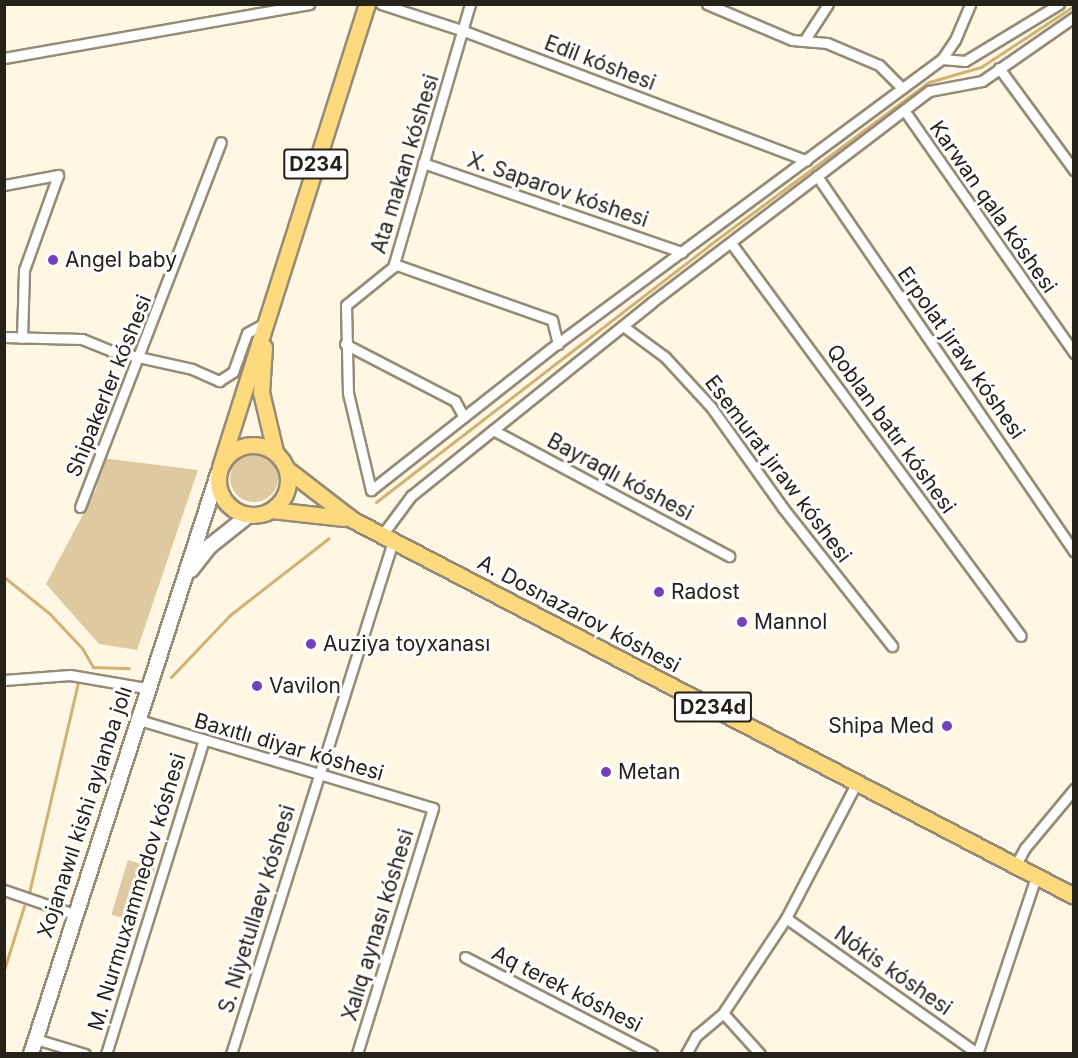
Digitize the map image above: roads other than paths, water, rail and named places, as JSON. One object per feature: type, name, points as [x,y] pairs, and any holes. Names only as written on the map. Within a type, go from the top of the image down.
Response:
[{"type":"main road","name":"Xojanawıl kishi aylanba jolı","points":[[31,1053],[136,719],[219,471],[367,4]]},
{"type":"main road","name":"Xojanawıl kishi aylanba jolı","points":[[265,323],[261,392],[275,451]]},
{"type":"main road","name":"D234","points":[[219,471],[233,450],[244,445],[265,446],[275,451]]},
{"type":"main road","points":[[272,510],[286,492],[288,470],[275,451]]},
{"type":"main road","name":"D234d","points":[[288,470],[352,520]]},
{"type":"main road","points":[[219,471],[218,485],[229,505],[249,515]]},
{"type":"main road","name":"D234","points":[[249,515],[272,510]]},
{"type":"main road","name":"D234d","points":[[272,510],[352,520]]},
{"type":"main road","name":"Xojanawıl kishi aylanba jolı","points":[[181,584],[210,546],[249,515]]},
{"type":"main road","name":"A. Dosnazarov kóshesi","points":[[352,520],[1074,896]]},
{"type":"street","points":[[4,57],[309,4]]},
{"type":"street","name":"Edil kóshesi","points":[[381,4],[464,31],[806,160]]},
{"type":"street","name":"Ata makan kóshesi","points":[[464,417],[371,490],[348,393],[345,344],[346,305],[394,264],[464,31],[470,4]]},
{"type":"street","points":[[707,4],[792,40],[827,43],[879,65],[902,88]]},
{"type":"street","points":[[804,41],[828,4]]},
{"type":"street","points":[[345,344],[455,401],[464,417],[558,344],[942,59],[955,40],[970,4]]},
{"type":"street","points":[[942,59],[965,61],[1059,4]]},
{"type":"street","name":"S. Niyetullaev kóshesi","points":[[231,1053],[318,775],[388,538],[411,496],[623,326],[929,91],[982,81],[1074,17]]},
{"type":"street","points":[[999,68],[1074,170]]},
{"type":"street","name":"Karwan qala kóshesi","points":[[904,110],[1074,353]]},
{"type":"street","name":"Shipakerler kóshesi","points":[[80,507],[141,358],[221,142]]},
{"type":"street","name":"X. Saparov kóshesi","points":[[423,163],[682,252]]},
{"type":"street","points":[[4,184],[58,175],[24,270],[22,338]]},
{"type":"street","name":"Erpolat jıraw kóshesi","points":[[817,176],[1074,551]]},
{"type":"street","name":"Qoblan batır kóshesi","points":[[731,243],[1021,636]]},
{"type":"street","points":[[394,264],[552,320],[558,344]]},
{"type":"street","points":[[4,337],[82,339],[111,351],[192,369],[219,381],[233,372],[247,333],[265,323]]},
{"type":"street","name":"Esemurat jıraw kóshesi","points":[[623,326],[665,357],[711,407],[783,508],[892,646]]},
{"type":"street","name":"Bayraqlı kóshesi","points":[[493,430],[729,556]]},
{"type":"street","points":[[4,680],[70,675],[146,688]]},
{"type":"street","name":"Baxıtlı diyar kóshesi","points":[[136,719],[203,742],[433,808]]},
{"type":"street","name":"M. Nurmuxammedov kóshesi","points":[[106,1053],[203,742]]},
{"type":"street","points":[[686,1053],[696,1036],[723,1013],[786,918],[856,784]]},
{"type":"street","points":[[1015,866],[1025,848],[1074,789]]},
{"type":"street","name":"Xalıq aynası kóshesi","points":[[357,1053],[433,808]]},
{"type":"street","points":[[978,1053],[1036,877]]},
{"type":"street","points":[[4,890],[74,914]]},
{"type":"street","name":"Nókis kóshesi","points":[[786,918],[978,1053]]},
{"type":"street","name":"Aq terek kóshesi","points":[[465,957],[652,1053]]},
{"type":"street","points":[[723,1013],[760,1053]]},
{"type":"street","points":[[36,1039],[85,1053]]},
{"type":"waterway","points":[[376,502],[708,246],[929,82],[981,67],[1074,6]]},
{"type":"waterway","points":[[171,677],[230,615],[329,538]]},
{"type":"waterway","points":[[4,577],[49,613],[82,648],[93,667],[129,668]]},
{"type":"waterway","points":[[29,893],[78,683]]},
{"type":"waterway","points":[[4,970],[24,906]]},
{"type":"place","name":"Angel baby","points":[[53,260]]},
{"type":"place","name":"Radost","points":[[659,592]]},
{"type":"place","name":"Mannol","points":[[742,622]]},
{"type":"place","name":"Auziya toyxanası","points":[[311,644]]},
{"type":"place","name":"Vavilon","points":[[257,686]]},
{"type":"place","name":"Shipa Med","points":[[947,726]]},
{"type":"place","name":"Metan","points":[[606,772]]}]
